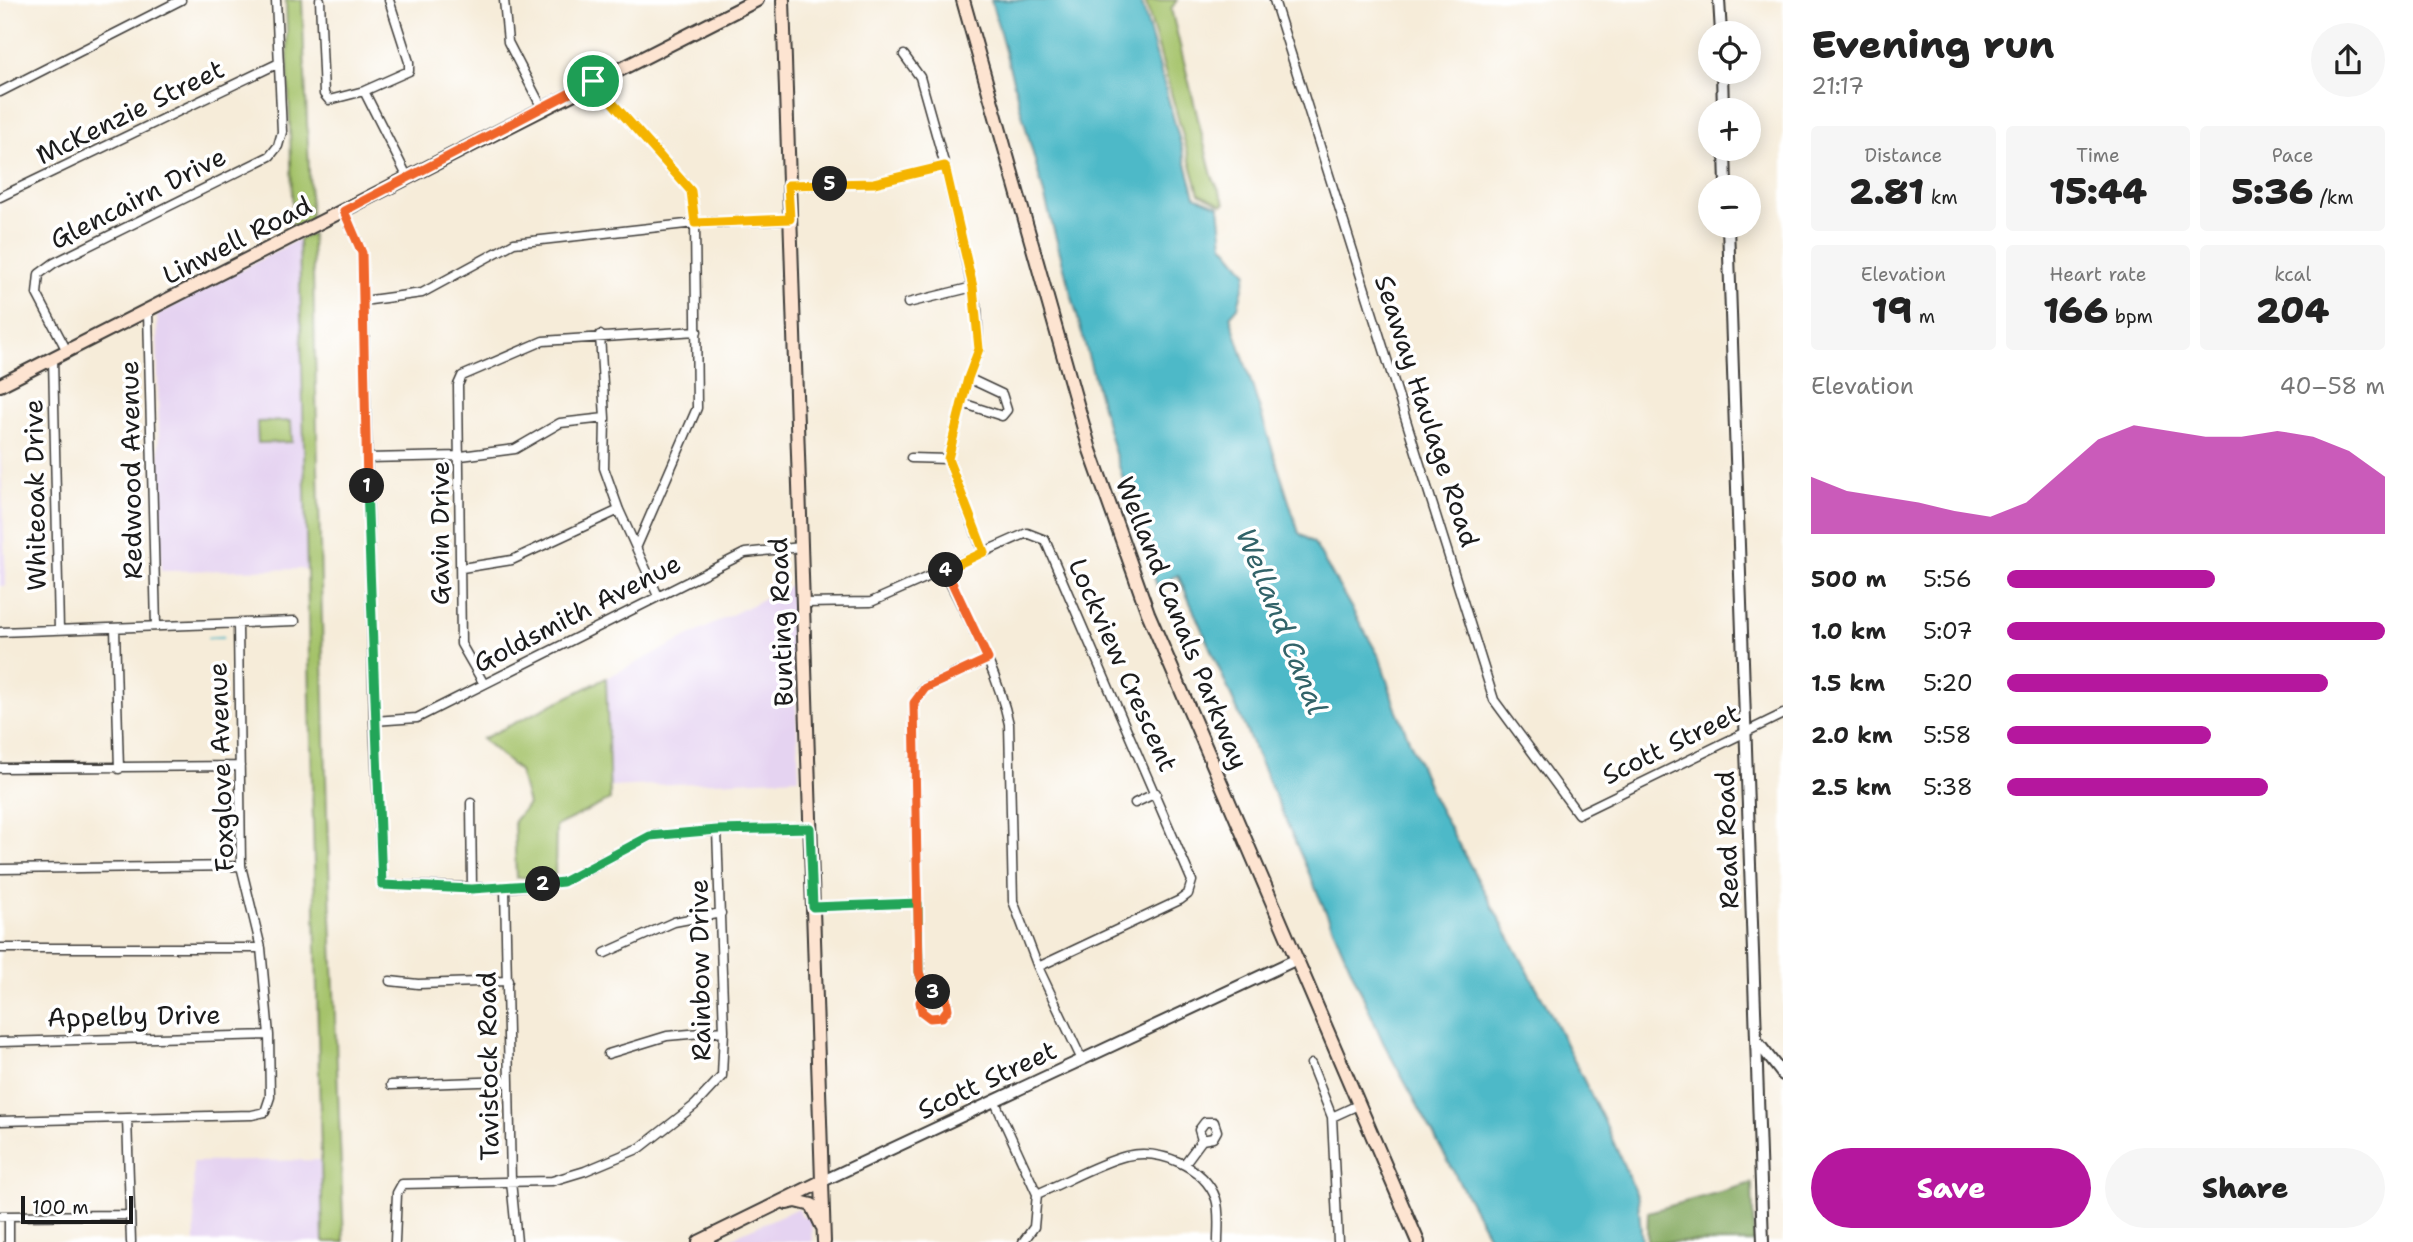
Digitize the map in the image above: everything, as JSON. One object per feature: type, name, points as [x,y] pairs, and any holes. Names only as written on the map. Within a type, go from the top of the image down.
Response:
[{"type":"main road","name":"Linwell Road","points":[[0,385],[148,312],[593,81],[757,0]]},
{"type":"main road","name":"Bunting Road","points":[[783,0],[823,1236]]},
{"type":"main road","name":"Welland Canals Parkway","points":[[963,0],[1090,450],[1148,613],[1418,1242]]},
{"type":"main road","name":"Scott Street","points":[[699,1242],[721,1237],[765,1210],[823,1181]]},
{"type":"main road","points":[[765,1210],[796,1201],[812,1205],[823,1236]]},
{"type":"street","points":[[0,92],[181,0]]},
{"type":"street","points":[[276,0],[279,63]]},
{"type":"street","points":[[320,0],[324,94],[329,100],[364,90],[409,71],[409,62],[389,0]]},
{"type":"street","name":"Seaway Haulage Road","points":[[1274,0],[1494,699],[1578,814]]},
{"type":"street","points":[[1719,0],[1720,21]]},
{"type":"street","points":[[506,1],[508,42],[542,108]]},
{"type":"street","points":[[904,55],[920,77],[945,166],[973,287],[979,349],[968,378],[948,459],[984,552]]},
{"type":"street","name":"Glencairn Drive","points":[[67,351],[37,294],[39,274],[54,263],[270,156],[278,146],[282,132],[279,63]]},
{"type":"street","name":"McKenzie Street","points":[[0,197],[279,63]]},
{"type":"street","points":[[593,81],[691,191],[695,223],[697,408],[637,546]]},
{"type":"street","points":[[364,90],[408,178]]},
{"type":"street","points":[[788,185],[874,183],[945,166]]},
{"type":"street","points":[[344,211],[362,253],[374,721],[382,885],[472,889],[563,882],[650,836],[717,830],[810,828]]},
{"type":"street","points":[[363,301],[422,293],[514,243],[695,223],[790,219]]},
{"type":"street","name":"Read Road","points":[[1728,238],[1763,1242]]},
{"type":"street","points":[[908,303],[973,287]]},
{"type":"street","name":"Redwood Avenue","points":[[148,312],[156,626]]},
{"type":"street","points":[[659,596],[619,510],[604,468],[605,418],[600,335],[697,331]]},
{"type":"street","name":"Gavin Drive","points":[[484,684],[461,644],[461,456],[458,385],[463,376],[543,341],[600,335]]},
{"type":"street","name":"Whiteoak Drive","points":[[53,358],[59,630]]},
{"type":"street","points":[[962,402],[1002,416],[1007,410],[1002,394],[968,378]]},
{"type":"street","points":[[367,458],[461,456],[515,449],[560,423],[605,418]]},
{"type":"street","points":[[911,458],[948,459]]},
{"type":"street","points":[[462,568],[512,560],[619,510]]},
{"type":"street","name":"Lockview Crescent","points":[[803,603],[871,603],[1027,533],[1045,540],[1191,874],[1188,894],[1180,901],[1038,967]]},
{"type":"street","name":"Goldsmith Avenue","points":[[374,721],[417,718],[745,553],[801,547]]},
{"type":"street","points":[[944,571],[988,659],[1003,696],[1009,724],[1013,901],[1038,967],[1082,1060]]},
{"type":"street","points":[[0,632],[295,621]]},
{"type":"street","name":"Foxglove Avenue","points":[[127,1118],[265,1112],[270,1097],[269,1035],[261,948],[241,866],[237,625]]},
{"type":"street","points":[[115,628],[119,769]]},
{"type":"street","points":[[926,992],[919,972],[914,703],[925,688],[988,659]]},
{"type":"street","name":"Scott Street","points":[[1578,814],[1783,714]]},
{"type":"street","points":[[0,768],[240,766]]},
{"type":"street","points":[[1135,803],[1156,793]]},
{"type":"street","points":[[471,803],[472,889]]},
{"type":"street","name":"Rainbow Drive","points":[[395,1242],[397,1193],[402,1184],[552,1181],[585,1171],[640,1148],[695,1105],[722,1076],[724,1031],[717,830]]},
{"type":"street","points":[[0,869],[241,866]]},
{"type":"street","name":"Tavistock Road","points":[[505,888],[512,1181],[517,1242]]},
{"type":"street","points":[[813,907],[918,903]]},
{"type":"street","points":[[605,953],[674,922],[721,913]]},
{"type":"street","points":[[0,948],[261,948]]},
{"type":"street","name":"Scott Street","points":[[823,1181],[1295,960]]},
{"type":"street","points":[[390,981],[418,984],[508,981]]},
{"type":"street","points":[[608,1054],[667,1036],[724,1031]]},
{"type":"street","name":"Appelby Drive","points":[[0,1042],[269,1035]]},
{"type":"street","points":[[1756,1040],[1783,1074]]},
{"type":"street","points":[[1311,1064],[1332,1117],[1338,1242]]},
{"type":"street","points":[[391,1085],[509,1081]]},
{"type":"street","points":[[995,1102],[1037,1194],[1034,1227],[1023,1242]]},
{"type":"street","points":[[1332,1117],[1358,1105]]},
{"type":"street","points":[[0,1121],[127,1118],[131,1242]]},
{"type":"street","points":[[1185,1163],[1202,1140]]},
{"type":"street","points":[[1037,1194],[1126,1156],[1144,1154],[1185,1163],[1212,1190],[1217,1202],[1218,1242]]},
{"type":"street","points":[[9,1242],[4,1216],[130,1215]]},
{"type":"shaded area","points":[[299,239],[309,569],[161,571],[157,315]]},
{"type":"shaded area","points":[[0,436],[6,586],[0,586]]},
{"type":"shaded area","points":[[791,585],[799,778],[610,787],[606,678]]},
{"type":"shaded area","points":[[321,1160],[323,1242],[195,1242],[193,1162]]},
{"type":"shaded area","points":[[798,1208],[802,1217],[811,1216],[812,1242],[724,1241]]},
{"type":"green space","points":[[286,0],[302,0],[311,219],[293,228]]},
{"type":"green space","points":[[1145,0],[1177,0],[1171,9],[1212,176],[1225,203],[1223,205],[1199,193]]},
{"type":"green space","points":[[312,234],[327,815],[344,1242],[323,1242],[299,239]]},
{"type":"green space","points":[[291,421],[292,442],[258,443],[257,422]]},
{"type":"green space","points":[[606,678],[610,800],[556,826],[555,876],[516,878],[514,821],[528,804],[519,771],[482,739]]},
{"type":"green space","points":[[1752,1183],[1754,1242],[1647,1242],[1648,1212]]},
{"type":"water","name":"Welland Canal","points":[[991,0],[1141,0],[1195,196],[1219,206],[1223,244],[1247,273],[1238,307],[1230,316],[1299,533],[1314,543],[1380,658],[1395,706],[1434,799],[1549,1010],[1606,1125],[1638,1198],[1642,1242],[1492,1242],[1383,1042],[1178,575],[1157,586],[1113,447]]},
{"type":"waterway","points":[[208,638],[223,637]]},
{"type":"route","points":[[593,81],[344,211],[362,253],[374,721],[382,885],[472,889],[563,882],[650,836],[717,830],[810,828],[813,907],[918,903],[919,972],[926,992],[939,992],[946,997],[948,1009],[942,1017],[930,1018],[922,1012],[920,1002],[926,992],[919,972],[914,703],[916,695],[925,688],[988,659],[944,571],[984,552],[948,459],[968,378],[979,349],[973,287],[945,166],[874,183],[788,185],[790,219],[695,223],[691,191],[593,81]]}]
